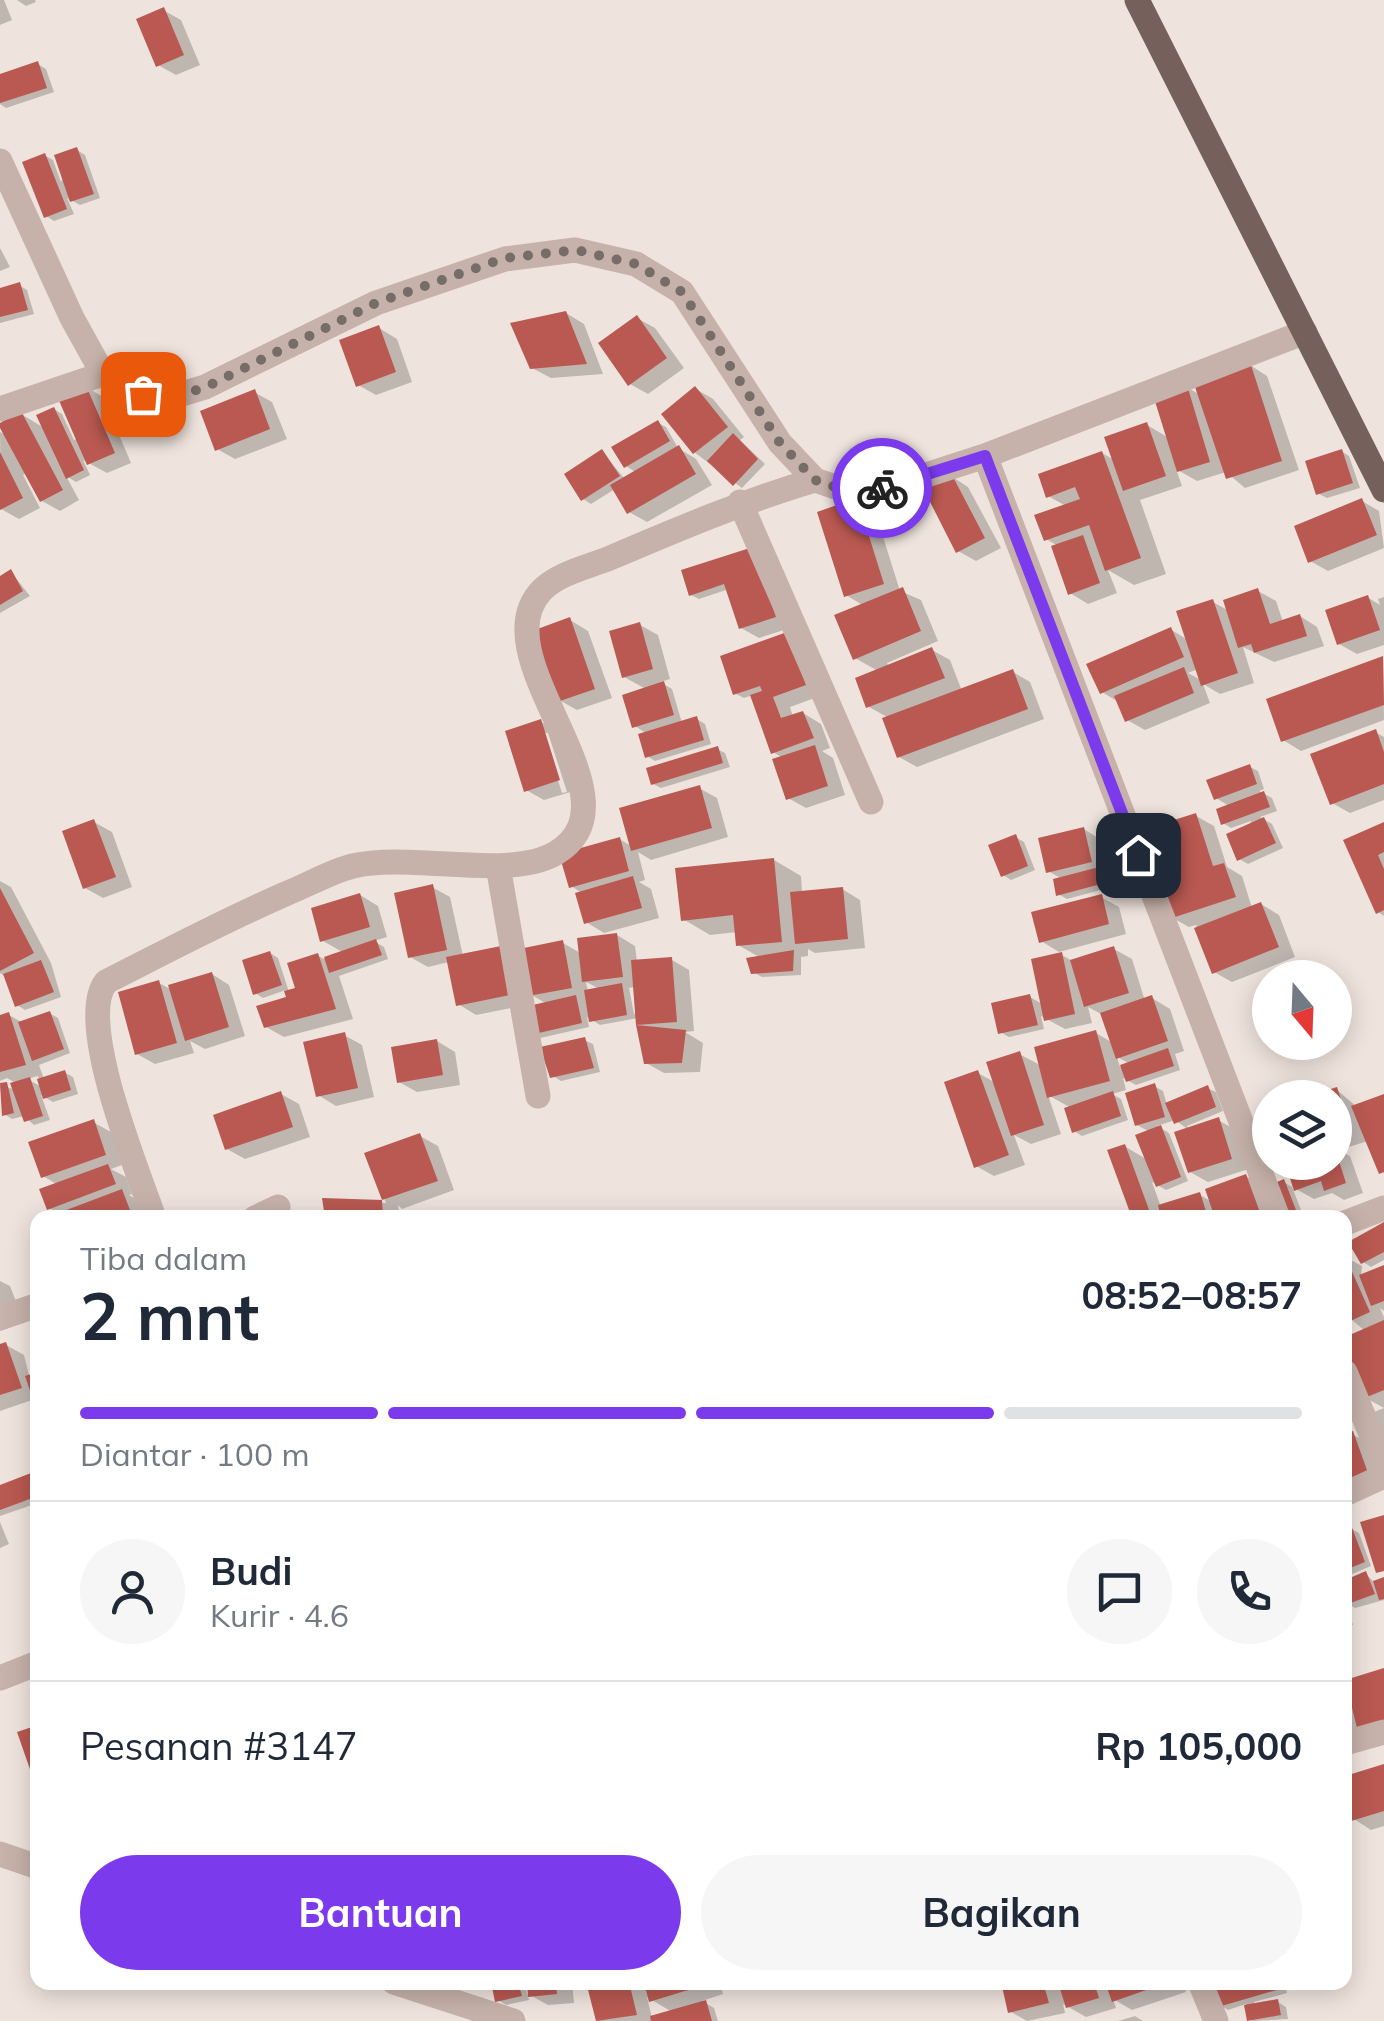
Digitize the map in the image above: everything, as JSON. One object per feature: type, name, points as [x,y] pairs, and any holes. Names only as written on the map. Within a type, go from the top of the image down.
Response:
[{"type":"main road","points":[[1137,0],[1384,490]]},
{"type":"street","points":[[0,161],[72,318],[103,374],[143,394],[172,397],[204,388],[376,303],[505,258],[576,250],[636,264],[682,292],[780,443],[815,480],[850,492],[886,488],[985,456],[1304,332]]},
{"type":"street","points":[[0,410],[103,374]]},
{"type":"street","points":[[985,456],[1275,1210]]},
{"type":"street","points":[[151,1210],[105,1068],[96,998],[106,982],[240,914],[352,866],[396,860],[498,866],[555,854],[580,828],[585,810],[566,739],[524,635],[534,600],[559,578],[740,502],[815,480]]},
{"type":"street","points":[[740,502],[870,802]]},
{"type":"street","points":[[498,866],[538,1096]]},
{"type":"street","points":[[1352,1220],[1384,1208]]},
{"type":"street","points":[[0,1318],[30,1308]]},
{"type":"street","points":[[1352,1389],[1384,1465]]},
{"type":"street","points":[[1352,1491],[1384,1476]]},
{"type":"street","points":[[0,1678],[30,1666]]},
{"type":"street","points":[[1352,1741],[1384,1732]]},
{"type":"street","points":[[0,1854],[30,1863]]},
{"type":"street","points":[[418,1990],[512,2021]]},
{"type":"street","points":[[1203,1990],[1216,2021]]},
{"type":"building","points":[[164,7],[184,55],[156,67],[136,19]]},
{"type":"building","points":[[38,61],[47,88],[0,103],[0,74]]},
{"type":"building","points":[[77,147],[94,194],[70,202],[54,155]]},
{"type":"building","points":[[45,153],[67,209],[44,218],[22,162]]},
{"type":"building","points":[[20,282],[28,310],[0,317],[0,288]]},
{"type":"building","points":[[566,311],[587,364],[530,369],[510,323]]},
{"type":"building","points":[[637,315],[667,358],[628,386],[598,343]]},
{"type":"building","points":[[379,325],[396,372],[356,387],[339,340]]},
{"type":"building","points":[[1250,362],[1282,461],[1226,479],[1193,381]]},
{"type":"building","points":[[85,383],[115,453],[87,465],[57,396]]},
{"type":"building","points":[[1187,385],[1210,462],[1177,472],[1153,395]]},
{"type":"building","points":[[695,386],[728,427],[693,454],[661,414]]},
{"type":"building","points":[[255,389],[270,429],[215,451],[200,411]]},
{"type":"building","points":[[54,407],[84,470],[66,479],[36,415]]},
{"type":"building","points":[[21,411],[63,490],[40,502],[0,428],[0,423]]},
{"type":"building","points":[[658,420],[670,441],[624,468],[611,447]]},
{"type":"building","points":[[1147,422],[1166,476],[1123,491],[1104,437]]},
{"type":"building","points":[[733,433],[758,459],[733,486],[707,461]]},
{"type":"building","points":[[679,445],[696,474],[627,514],[610,485]]},
{"type":"building","points":[[602,449],[620,476],[581,501],[564,474]]},
{"type":"building","points":[[1342,449],[1353,483],[1316,495],[1305,461]]},
{"type":"building","points":[[1102,451],[1141,558],[1105,571],[1089,525],[1044,541],[1034,515],[1080,499],[1075,487],[1046,498],[1038,474]]},
{"type":"building","points":[[0,452],[23,498],[0,510]]},
{"type":"building","points":[[951,473],[985,538],[956,553],[923,488]]},
{"type":"building","points":[[857,498],[884,584],[844,597],[817,512]]},
{"type":"building","points":[[1362,498],[1377,535],[1308,563],[1294,526]]},
{"type":"building","points":[[1083,535],[1100,583],[1068,595],[1051,546]]},
{"type":"building","points":[[753,547],[776,617],[739,629],[724,584],[689,596],[681,570]]},
{"type":"building","points":[[11,569],[23,591],[0,605],[0,576]]},
{"type":"building","points":[[903,587],[921,631],[853,660],[834,615]]},
{"type":"building","points":[[1258,588],[1270,624],[1300,614],[1307,636],[1254,653],[1251,644],[1238,648],[1223,600]]},
{"type":"building","points":[[1368,595],[1380,630],[1337,645],[1325,610]]},
{"type":"building","points":[[1213,599],[1238,673],[1201,686],[1176,611]]},
{"type":"building","points":[[570,617],[595,689],[557,702],[532,631]]},
{"type":"building","points":[[640,622],[653,669],[622,678],[609,631]]},
{"type":"building","points":[[1171,627],[1184,657],[1100,694],[1086,664]]},
{"type":"building","points":[[787,632],[806,685],[773,697],[781,718],[803,711],[814,738],[771,754],[750,695],[762,691],[760,686],[733,695],[720,656]]},
{"type":"building","points":[[932,647],[945,678],[866,708],[855,678]]},
{"type":"building","points":[[1383,656],[1384,705],[1281,742],[1266,699]]},
{"type":"building","points":[[1184,667],[1194,693],[1125,722],[1114,696]]},
{"type":"building","points":[[1013,669],[1028,709],[897,758],[882,718]]},
{"type":"building","points":[[664,681],[674,715],[632,728],[622,695]]},
{"type":"building","points":[[697,716],[704,740],[645,758],[638,734]]},
{"type":"building","points":[[541,719],[560,780],[524,792],[505,731]]},
{"type":"building","points":[[1376,729],[1384,752],[1384,784],[1330,805],[1310,754]]},
{"type":"building","points":[[815,745],[828,786],[786,800],[772,759]]},
{"type":"building","points":[[718,746],[723,763],[651,785],[646,768]]},
{"type":"building","points":[[1250,764],[1257,784],[1214,800],[1206,780]]},
{"type":"building","points":[[700,785],[712,828],[631,851],[619,808]]},
{"type":"building","points":[[1264,791],[1270,807],[1221,825],[1216,809]]},
{"type":"building","points":[[1196,813],[1213,866],[1224,863],[1236,897],[1169,919],[1158,885],[1172,880],[1164,855],[1173,852],[1170,843],[1178,841],[1171,821]]},
{"type":"building","points":[[1264,817],[1276,843],[1237,861],[1226,834]]},
{"type":"building","points":[[94,819],[116,877],[83,889],[62,831]]},
{"type":"building","points":[[1384,822],[1384,852],[1378,855],[1384,869],[1384,910],[1376,914],[1343,840]]},
{"type":"building","points":[[1084,827],[1092,862],[1046,873],[1038,838]]},
{"type":"building","points":[[1016,834],[1028,866],[1001,877],[988,845]]},
{"type":"building","points":[[620,837],[629,871],[569,888],[559,854]]},
{"type":"building","points":[[774,858],[782,942],[736,946],[733,915],[681,921],[675,868]]},
{"type":"building","points":[[1111,864],[1116,880],[1056,896],[1053,879]]},
{"type":"building","points":[[633,876],[642,908],[584,924],[575,893]]},
{"type":"building","points":[[433,884],[447,950],[408,958],[394,893]]},
{"type":"building","points":[[843,887],[848,939],[795,944],[790,892]]},
{"type":"building","points":[[0,888],[34,953],[0,971]]},
{"type":"building","points":[[360,893],[370,927],[320,942],[311,908]]},
{"type":"building","points":[[1102,894],[1109,924],[1039,943],[1031,912]]},
{"type":"building","points":[[1261,902],[1279,947],[1212,974],[1194,928]]},
{"type":"building","points":[[617,933],[623,977],[582,982],[577,938]]},
{"type":"building","points":[[376,939],[382,955],[329,973],[324,957]]},
{"type":"building","points":[[563,940],[572,988],[528,996],[519,949]]},
{"type":"building","points":[[506,945],[515,994],[456,1006],[446,957]]},
{"type":"building","points":[[1114,946],[1129,993],[1084,1007],[1070,960]]},
{"type":"building","points":[[794,950],[793,971],[751,974],[746,958]]},
{"type":"building","points":[[270,951],[282,985],[253,995],[242,960]]},
{"type":"building","points":[[1062,952],[1075,1014],[1044,1021],[1031,959]]},
{"type":"building","points":[[318,953],[336,1009],[264,1028],[256,1006],[286,997],[284,991],[295,988],[287,963]]},
{"type":"building","points":[[672,957],[677,1022],[636,1025],[631,960]]},
{"type":"building","points":[[41,960],[54,992],[15,1007],[3,974]]},
{"type":"building","points":[[212,972],[229,1027],[185,1041],[168,985]]},
{"type":"building","points":[[159,980],[177,1043],[135,1055],[118,992]]},
{"type":"building","points":[[622,983],[627,1015],[589,1022],[584,990]]},
{"type":"building","points":[[1030,994],[1038,1025],[998,1034],[991,1003]]},
{"type":"building","points":[[576,995],[582,1023],[530,1035],[524,1007]]},
{"type":"building","points":[[1152,995],[1168,1041],[1116,1059],[1100,1013]]},
{"type":"building","points":[[50,1011],[64,1049],[32,1061],[18,1022]]},
{"type":"building","points":[[9,1012],[26,1065],[0,1072],[0,1015]]},
{"type":"building","points":[[636,1025],[686,1030],[682,1063],[644,1064]]},
{"type":"building","points":[[1096,1030],[1110,1081],[1047,1098],[1034,1047]]},
{"type":"building","points":[[345,1032],[358,1088],[316,1097],[303,1042]]},
{"type":"building","points":[[585,1037],[594,1068],[550,1078],[540,1047]]},
{"type":"building","points":[[437,1039],[443,1075],[397,1083],[391,1047]]},
{"type":"building","points":[[1168,1048],[1174,1066],[1126,1082],[1120,1065]]},
{"type":"building","points":[[1020,1051],[1044,1125],[1011,1136],[986,1062]]},
{"type":"building","points":[[65,1070],[71,1090],[43,1099],[37,1079]]},
{"type":"building","points":[[978,1070],[1009,1155],[974,1168],[944,1082]]},
{"type":"building","points":[[30,1077],[43,1116],[24,1122],[10,1083]]},
{"type":"building","points":[[7,1082],[14,1113],[2,1116],[0,1083]]},
{"type":"building","points":[[1155,1083],[1165,1117],[1135,1126],[1125,1093]]},
{"type":"building","points":[[1208,1085],[1216,1107],[1174,1124],[1165,1103]]},
{"type":"building","points":[[281,1091],[293,1127],[225,1150],[213,1115]]},
{"type":"building","points":[[1113,1091],[1121,1116],[1072,1133],[1064,1108]]},
{"type":"building","points":[[1384,1094],[1384,1172],[1379,1174],[1352,1106]]},
{"type":"building","points":[[1219,1117],[1232,1159],[1188,1173],[1174,1132]]},
{"type":"building","points":[[94,1119],[106,1155],[41,1178],[28,1142]]},
{"type":"building","points":[[1161,1125],[1181,1177],[1156,1187],[1135,1135]]},
{"type":"building","points":[[420,1133],[438,1181],[382,1200],[364,1153]]},
{"type":"building","points":[[1125,1144],[1149,1210],[1129,1210],[1107,1150]]},
{"type":"building","points":[[108,1164],[116,1184],[47,1210],[39,1189]]},
{"type":"building","points":[[1246,1174],[1259,1210],[1212,1210],[1205,1189]]},
{"type":"building","points":[[1284,1180],[1296,1210],[1280,1210],[1270,1185]]},
{"type":"building","points":[[1291,1180],[1345,1180],[1346,1183],[1324,1191],[1321,1181],[1294,1191]]},
{"type":"building","points":[[122,1189],[130,1210],[66,1210]]},
{"type":"building","points":[[1200,1192],[1206,1210],[1159,1210],[1158,1205]]},
{"type":"building","points":[[322,1198],[382,1200],[383,1210],[324,1210]]},
{"type":"building","points":[[1384,1222],[1384,1252],[1361,1264],[1352,1249],[1352,1240]]},
{"type":"building","points":[[1384,1265],[1384,1301],[1371,1306],[1359,1275]]},
{"type":"building","points":[[1352,1272],[1370,1312],[1352,1320]]},
{"type":"building","points":[[1384,1320],[1384,1390],[1362,1399],[1352,1374],[1352,1334]]},
{"type":"building","points":[[6,1342],[22,1388],[0,1395],[0,1344]]},
{"type":"building","points":[[1352,1431],[1368,1473],[1352,1479]]},
{"type":"building","points":[[30,1473],[30,1499],[0,1510],[0,1485]]},
{"type":"building","points":[[1384,1515],[1384,1571],[1376,1573],[1360,1522]]},
{"type":"building","points":[[1352,1528],[1365,1562],[1352,1567]]},
{"type":"building","points":[[1366,1571],[1375,1594],[1352,1602],[1352,1577]]},
{"type":"building","points":[[1384,1577],[1384,1599],[1379,1600],[1373,1581]]},
{"type":"building","points":[[1384,1668],[1384,1721],[1357,1728],[1352,1678]]},
{"type":"building","points":[[30,1728],[30,1769],[17,1732]]},
{"type":"building","points":[[1384,1764],[1384,1811],[1352,1821],[1352,1774]]},
{"type":"building","points":[[493,1990],[520,1990],[522,1996],[495,2002]]},
{"type":"building","points":[[528,1990],[557,1990],[557,1994],[528,1997]]},
{"type":"building","points":[[588,1990],[631,1990],[637,2015],[596,2021]]},
{"type":"building","points":[[646,1990],[688,1990],[649,2002]]},
{"type":"building","points":[[1003,1990],[1045,1990],[1049,2003],[1008,2013]]},
{"type":"building","points":[[1060,1990],[1096,1990],[1099,1998],[1066,2008]]},
{"type":"building","points":[[1108,1990],[1146,1990],[1112,2002]]},
{"type":"building","points":[[1213,1990],[1277,1990],[1218,2007]]},
{"type":"building","points":[[1278,1999],[1281,2015],[1247,2021],[1244,2005]]},
{"type":"building","points":[[706,2000],[712,2021],[651,2021],[650,2016]]},
{"type":"way so far","points":[[143,394],[172,397],[204,388],[376,303],[505,258],[576,250],[636,264],[682,292],[780,443],[815,480],[850,492],[882,488]]},
{"type":"route","points":[[882,488],[985,456],[1138,855]]}]
